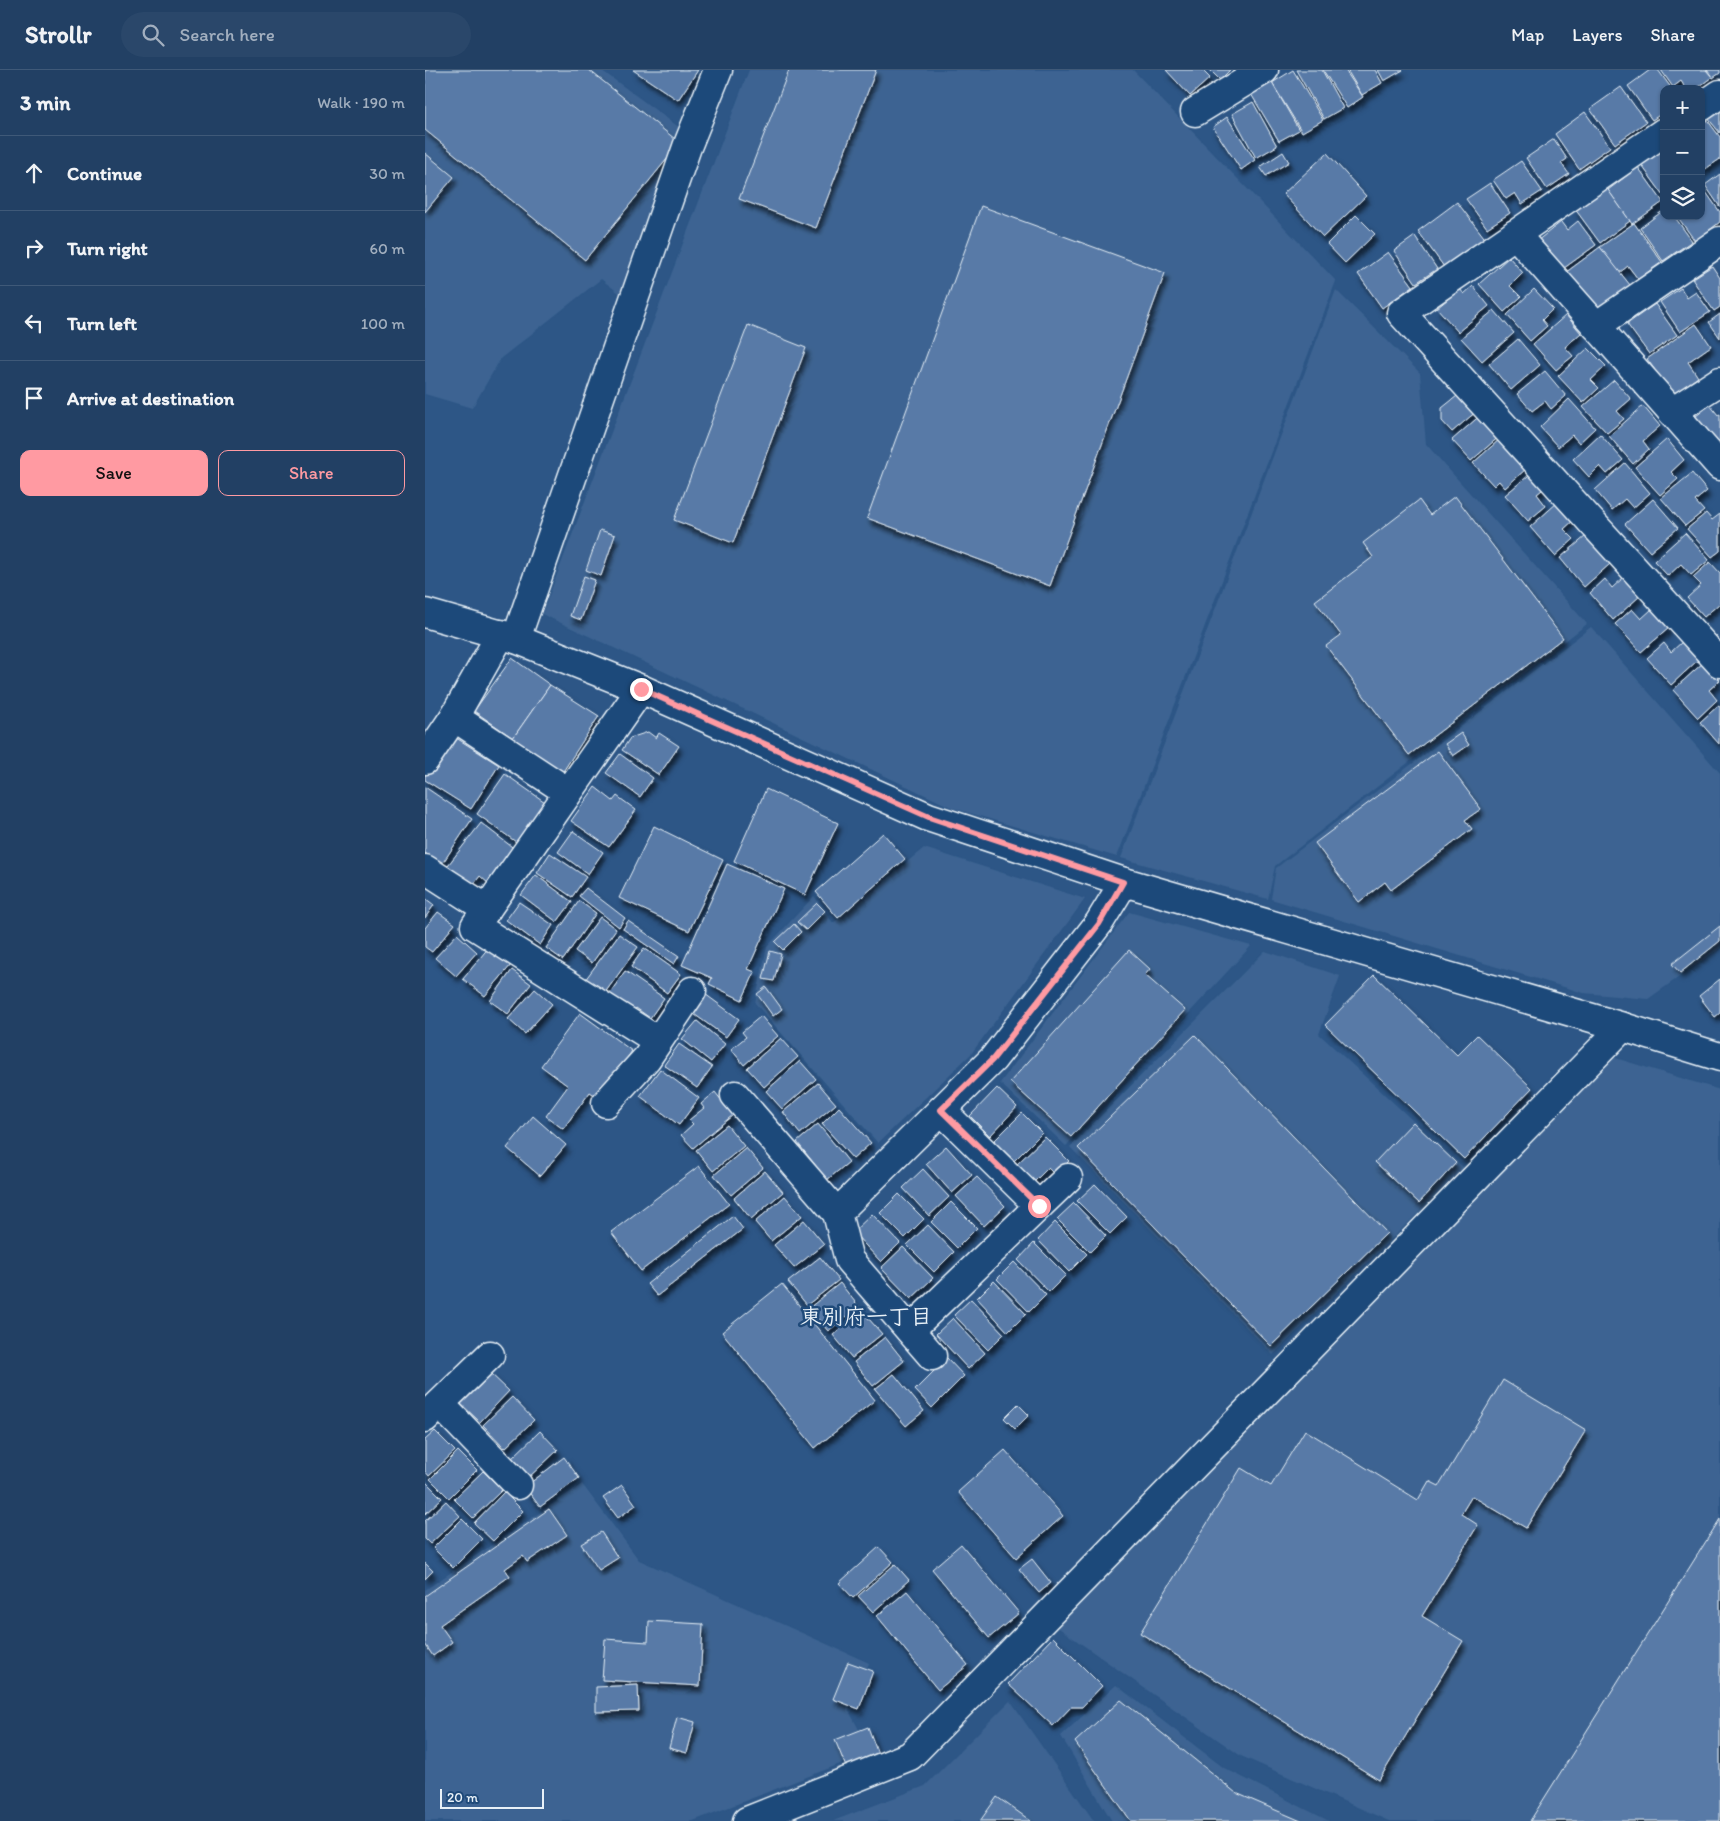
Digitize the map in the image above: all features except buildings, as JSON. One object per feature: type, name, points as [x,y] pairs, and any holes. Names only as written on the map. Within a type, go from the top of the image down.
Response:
[{"type":"street","points":[[425,760],[509,636],[687,147],[718,70]]},
{"type":"street","points":[[1195,112],[1264,70]]},
{"type":"street","points":[[1705,104],[1720,94]]},
{"type":"street","points":[[1660,135],[1401,313],[1720,663]]},
{"type":"street","points":[[1515,234],[1720,466]]},
{"type":"street","points":[[1596,326],[1720,241]]},
{"type":"street","points":[[1672,412],[1720,380]]},
{"type":"street","points":[[425,613],[509,636],[641,689],[929,817],[1123,882],[1623,1027],[1720,1057]]},
{"type":"street","points":[[641,689],[475,926],[659,1041]]},
{"type":"street","points":[[454,717],[568,792]]},
{"type":"street","points":[[425,870],[487,909]]},
{"type":"street","points":[[837,1213],[993,1059],[1099,924],[1123,882]]},
{"type":"street","points":[[606,1103],[647,1058],[692,991]]},
{"type":"street","points":[[747,1821],[910,1756],[1623,1027]]},
{"type":"street","points":[[735,1095],[837,1213],[849,1260],[932,1356]]},
{"type":"street","points":[[941,1110],[1039,1206]]},
{"type":"street","points":[[910,1330],[1068,1178]]},
{"type":"street","points":[[490,1355],[432,1411],[518,1485]]},
{"type":"shaded area","points":[[425,70],[601,70],[684,131],[623,296],[601,279],[501,358],[472,408],[425,394]]},
{"type":"shaded area","points":[[749,70],[1133,70],[1336,281],[1117,857],[953,808],[542,614]]},
{"type":"shaded area","points":[[1336,290],[1420,373],[1426,444],[1587,624],[1275,866],[1268,899],[1121,858]]},
{"type":"shaded area","points":[[1591,627],[1720,773],[1720,948],[1648,999],[1584,993],[1271,899],[1276,868]]},
{"type":"shaded area","points":[[924,848],[1085,899],[971,1054],[878,1143],[755,1003],[767,947],[814,896],[833,923]]},
{"type":"shaded area","points":[[1129,912],[1251,946],[1066,1146],[1000,1083]]},
{"type":"shaded area","points":[[1265,951],[1340,976],[1319,1034],[1464,1168],[1273,1355],[1070,1147]]},
{"type":"shaded area","points":[[1612,1057],[1720,1090],[1720,1821],[1389,1821],[1241,1756],[1056,1626]]},
{"type":"shaded area","points":[[582,1484],[639,1560],[869,1663],[849,1711],[871,1752],[693,1821],[425,1821],[425,1590]]},
{"type":"shaded area","points":[[1116,1685],[1224,1768],[1329,1821],[1112,1821],[1061,1736]]},
{"type":"shaded area","points":[[1010,1701],[1094,1821],[833,1821],[925,1786]]},
{"type":"district","name":"東別府一丁目","points":[[866,1316]]},
{"type":"route","points":[[641,689],[929,817],[1123,882],[1099,924],[993,1059],[941,1110],[1039,1206]]}]
